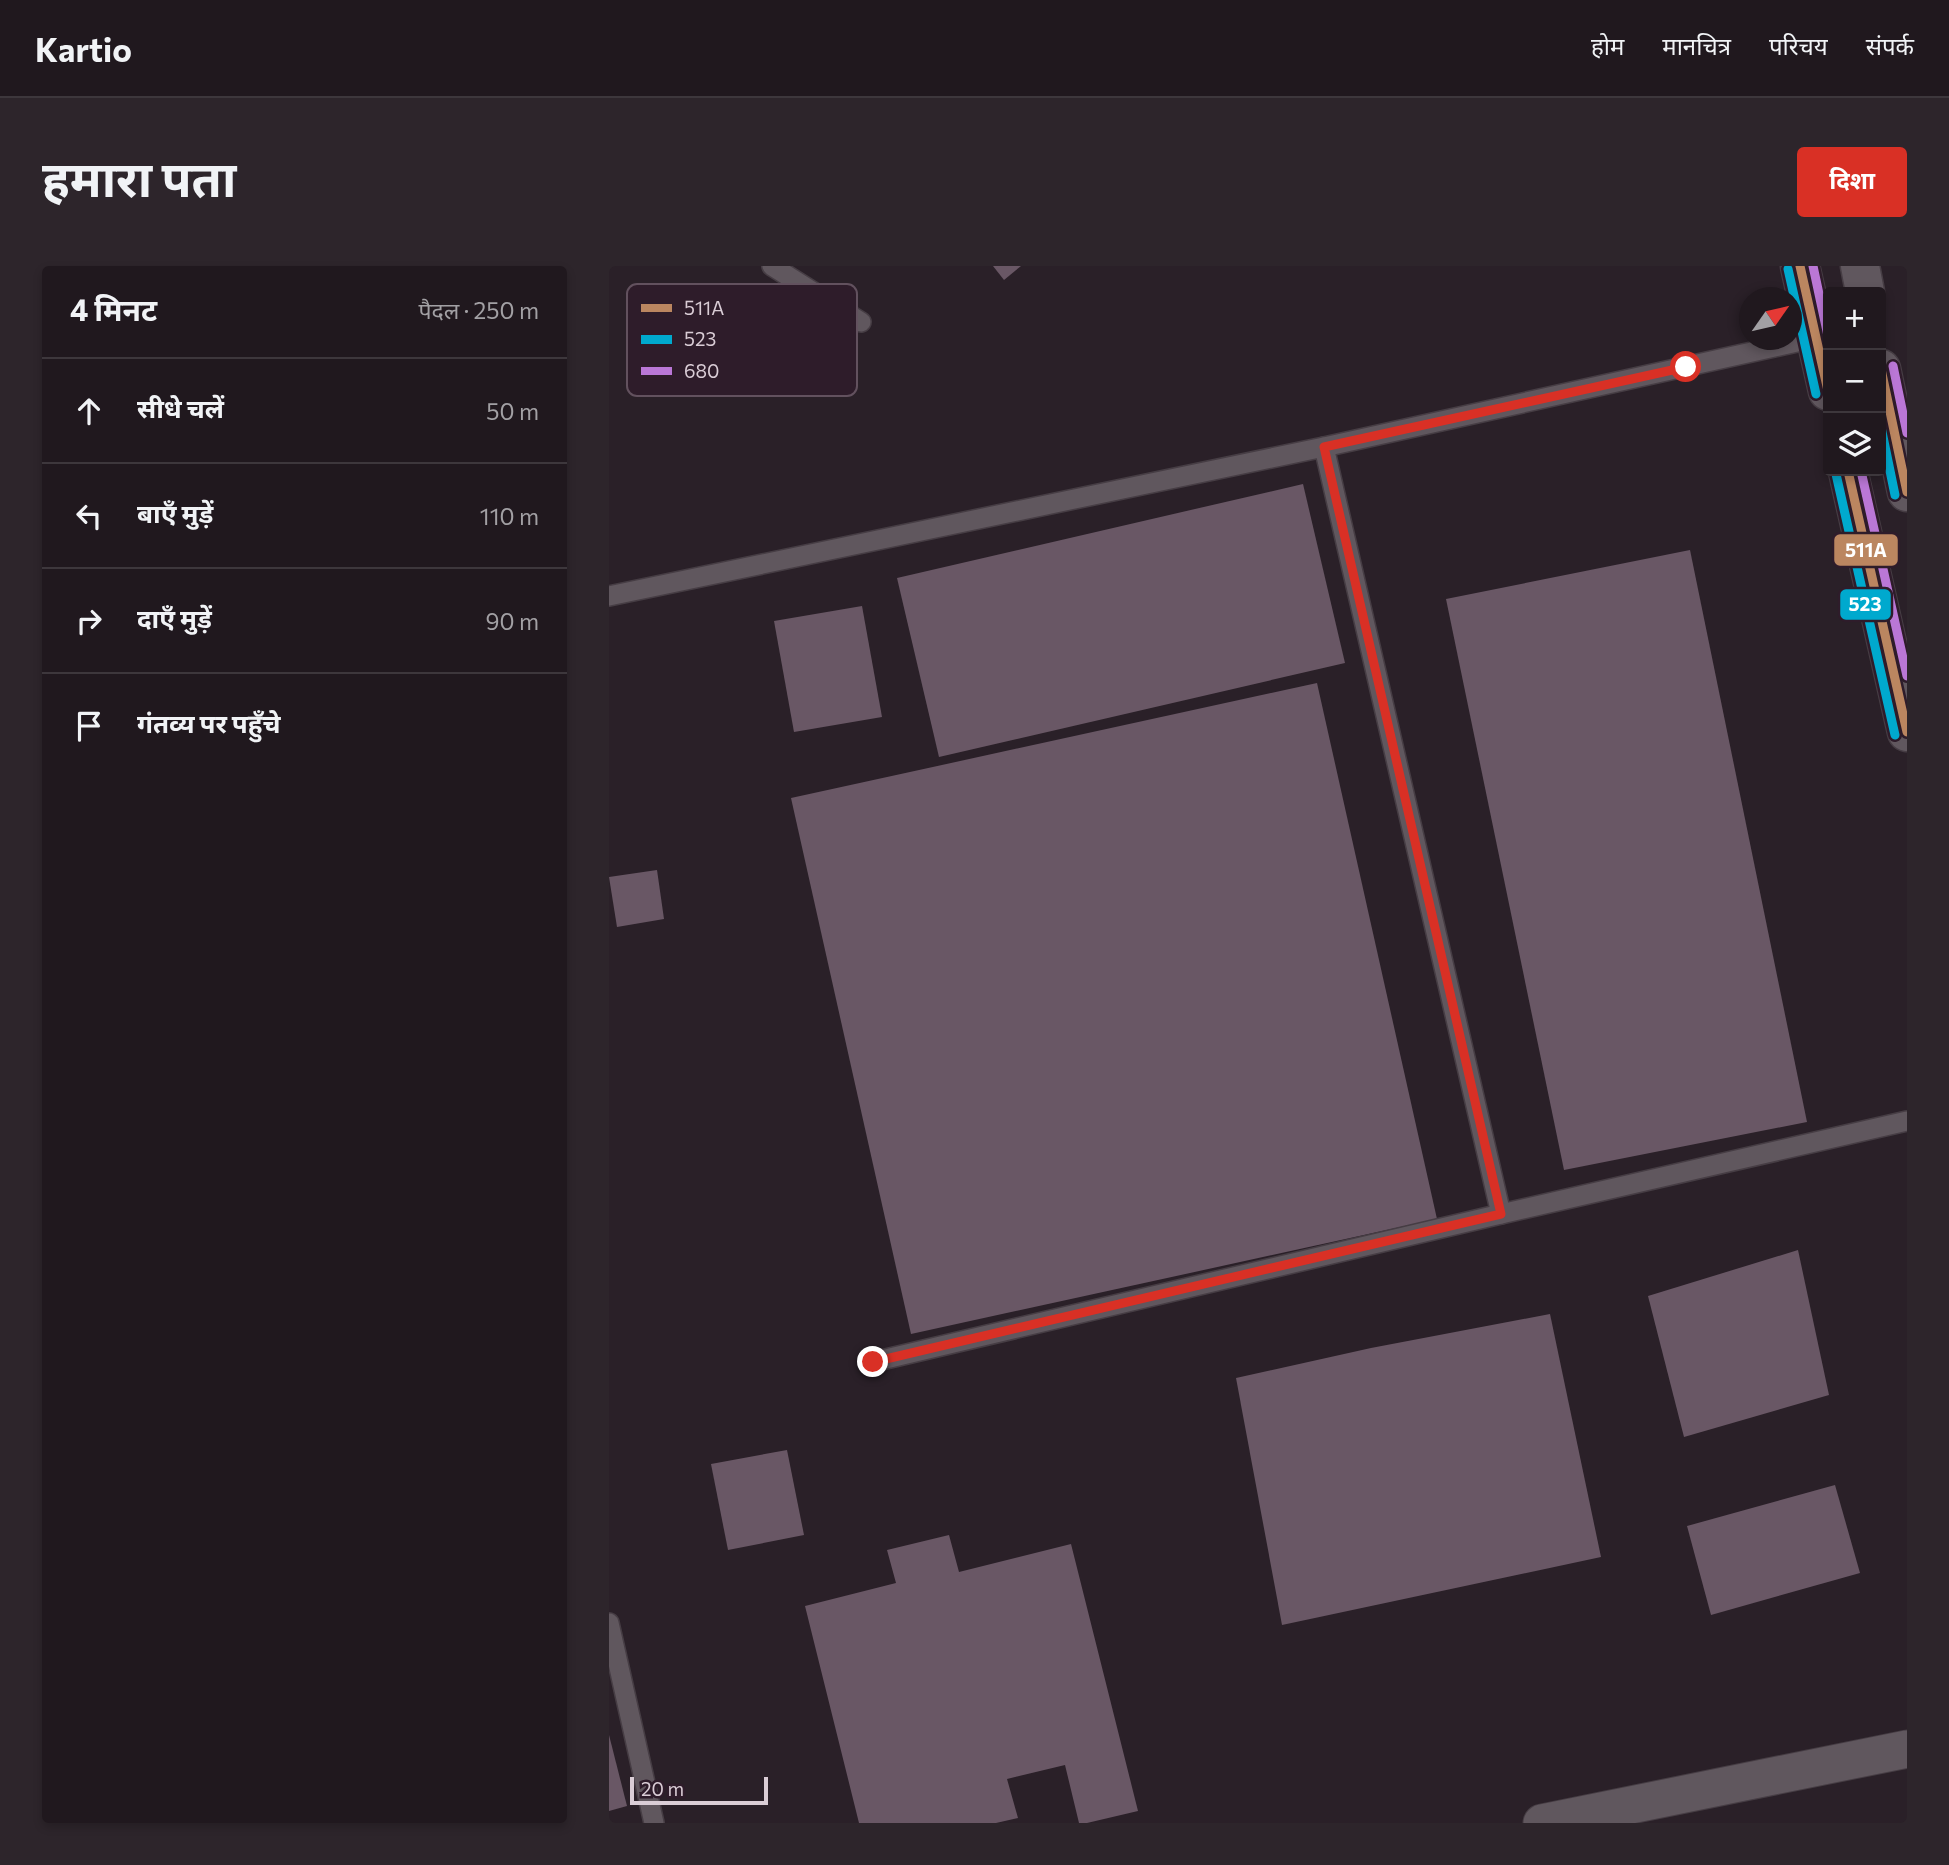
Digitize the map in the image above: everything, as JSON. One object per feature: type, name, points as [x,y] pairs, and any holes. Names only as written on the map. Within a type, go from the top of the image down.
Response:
[{"type":"main road","points":[[1800,266],[1823,371]]},
{"type":"main road","points":[[1860,266],[1864,287]]},
{"type":"main road","points":[[1886,393],[1907,492]]},
{"type":"main road","points":[[1849,476],[1907,732]]},
{"type":"street","points":[[1542,1823],[1907,1749]]},
{"type":"lane","points":[[772,266],[801,284]]},
{"type":"lane","points":[[857,319],[862,322]]},
{"type":"lane","points":[[609,596],[1324,447],[1815,338]]},
{"type":"lane","points":[[1324,447],[1501,1214]]},
{"type":"lane","points":[[873,1362],[1907,1121]]},
{"type":"lane","points":[[609,1623],[655,1823]]},
{"type":"building","points":[[993,266],[1021,266],[1004,280]]},
{"type":"building","points":[[1303,484],[1345,663],[939,757],[897,578]]},
{"type":"building","points":[[1690,550],[1807,1122],[1564,1170],[1446,599]]},
{"type":"building","points":[[862,606],[882,717],[794,732],[774,621]]},
{"type":"building","points":[[1317,683],[1437,1219],[911,1334],[791,798]]},
{"type":"building","points":[[657,870],[664,919],[617,927],[609,877]]},
{"type":"building","points":[[1798,1250],[1829,1395],[1684,1437],[1648,1296]]},
{"type":"building","points":[[1550,1314],[1601,1557],[1282,1625],[1236,1378],[1371,1348]]},
{"type":"building","points":[[787,1450],[804,1535],[728,1550],[711,1464]]},
{"type":"building","points":[[1835,1485],[1860,1573],[1711,1615],[1687,1526]]},
{"type":"building","points":[[949,1535],[959,1572],[1071,1544],[1138,1811],[1079,1823],[1065,1765],[1007,1779],[1018,1818],[996,1823],[859,1823],[805,1606],[896,1583],[887,1550]]},
{"type":"building","points":[[609,1735],[627,1806],[609,1811]]},
{"type":"transit line","name":"511A","points":[[1800,266],[1823,369]]},
{"type":"transit line","name":"680","points":[[1813,266],[1823,313]]},
{"type":"transit line","name":"523","points":[[1788,269],[1816,394]]},
{"type":"transit line","name":"680","points":[[1893,366],[1907,433]]},
{"type":"transit line","name":"511A","points":[[1886,393],[1907,492]]},
{"type":"transit line","name":"523","points":[[1886,451],[1895,495]]},
{"type":"transit line","name":"523","points":[[1836,476],[1895,735]]},
{"type":"transit line","name":"511A","points":[[1849,476],[1907,732]]},
{"type":"transit line","name":"680","points":[[1862,476],[1907,676]]},
{"type":"route","points":[[873,1362],[1501,1214],[1324,447],[1686,367]]}]
